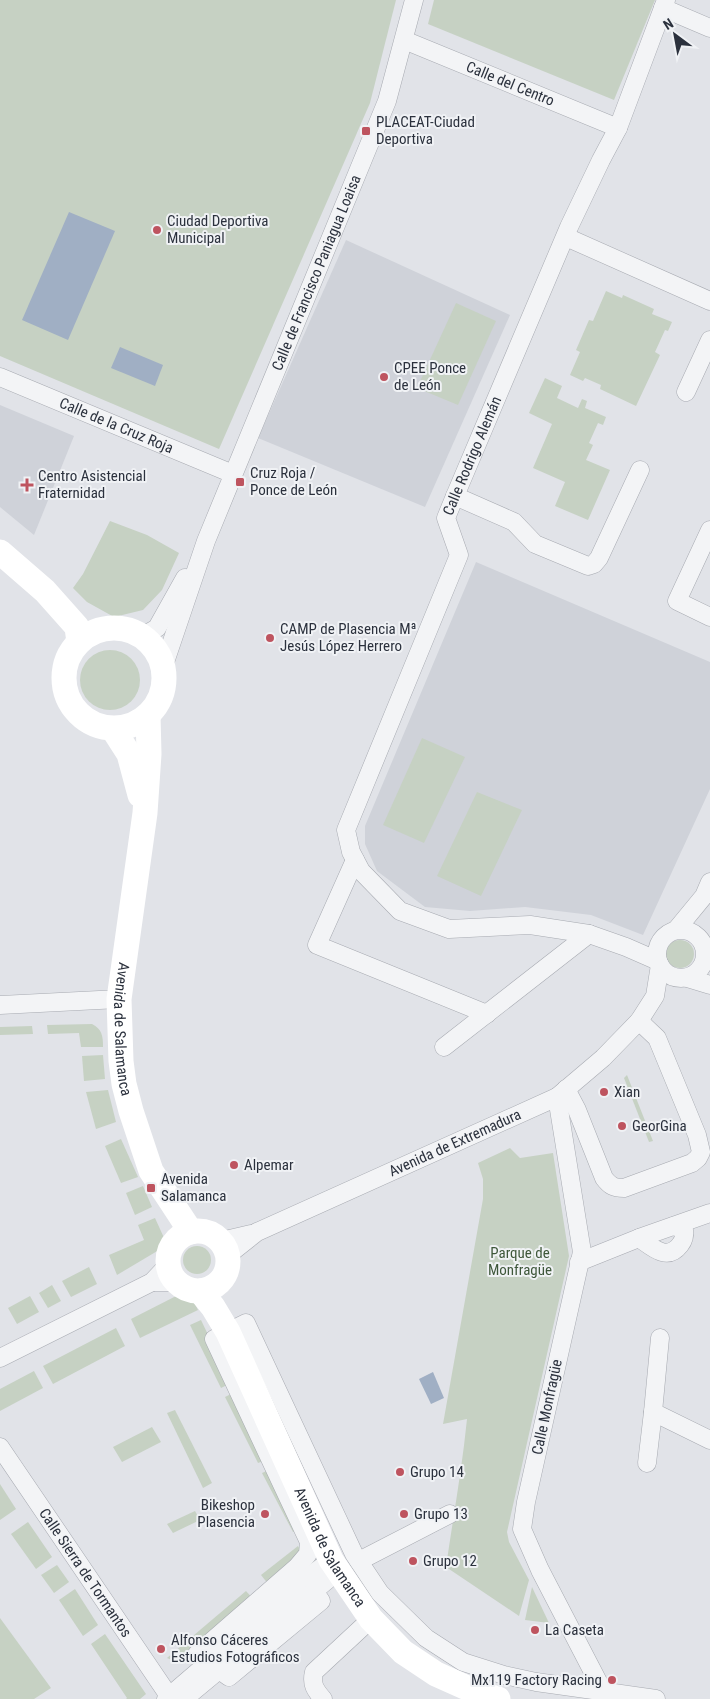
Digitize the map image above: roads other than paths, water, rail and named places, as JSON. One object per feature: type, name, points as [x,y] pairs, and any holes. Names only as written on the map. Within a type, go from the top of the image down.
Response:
[{"type":"main road","points":[[0,552],[45,591],[77,626],[79,642]]},
{"type":"main road","points":[[45,591],[102,629]]},
{"type":"main road","points":[[116,627],[130,630],[143,636],[159,654],[164,666],[163,692],[157,705],[138,723],[126,727],[113,729],[99,726],[86,720],[76,711],[68,699],[64,686],[64,670],[69,654],[79,642],[90,634],[102,629],[116,627]]},
{"type":"main road","name":"Avenida de Salamanca","points":[[148,715],[150,754],[145,813],[118,999],[121,1061],[124,1084],[131,1111],[150,1171],[183,1236]]},
{"type":"main road","name":"Avenida de Salamanca","points":[[113,729],[129,754],[145,813]]},
{"type":"main road","points":[[207,1232],[215,1236],[224,1248],[228,1264],[226,1272],[222,1280],[208,1288],[191,1291],[182,1288],[165,1276],[171,1248],[183,1236],[207,1232]]},
{"type":"main road","name":"Avenida de Salamanca","points":[[208,1288],[213,1307],[228,1332],[371,1619],[404,1652],[436,1674],[476,1692],[498,1699]]},
{"type":"street","name":"Calle de Francisco Paniagua Loaisa","points":[[206,541],[387,101],[414,0]]},
{"type":"street","points":[[665,4],[710,28]]},
{"type":"street","name":"Calle Rodrigo Alemán","points":[[659,957],[589,934],[530,926],[449,928],[400,911],[361,871],[351,852],[346,830],[458,555],[446,518],[566,237],[601,160],[618,128],[665,4]]},
{"type":"street","name":"Calle del Centro","points":[[404,40],[618,128]]},
{"type":"street","points":[[566,237],[710,301]]},
{"type":"street","points":[[686,392],[710,340]]},
{"type":"street","name":"Calle de la Cruz Roja","points":[[0,377],[234,474]]},
{"type":"street","points":[[455,496],[514,522],[535,544],[588,566],[594,564],[600,558],[640,470]]},
{"type":"street","points":[[710,530],[677,601],[710,617]]},
{"type":"street","points":[[143,636],[157,628],[206,541]]},
{"type":"street","points":[[164,666],[206,541]]},
{"type":"street","points":[[355,860],[318,945],[488,1014]]},
{"type":"street","points":[[707,889],[676,930],[666,936],[659,957],[671,976],[710,985]]},
{"type":"street","points":[[699,938],[707,889]]},
{"type":"street","points":[[676,930],[688,931],[699,938],[706,955],[707,968],[684,978]]},
{"type":"street","points":[[444,1047],[589,934]]},
{"type":"street","name":"Avenida de Extremadura","points":[[655,996],[659,957]]},
{"type":"street","name":"Avenida de Extremadura","points":[[224,1248],[562,1093],[603,1058],[639,1021],[655,996],[684,978]]},
{"type":"street","points":[[0,1005],[118,999]]},
{"type":"street","points":[[562,1093],[577,1110],[604,1178],[609,1185],[616,1188],[624,1188],[692,1163],[698,1158],[701,1152],[697,1135],[657,1038],[639,1021]]},
{"type":"street","name":"Calle Monfragüe","points":[[562,1093],[582,1252],[528,1492],[522,1529],[540,1570],[606,1696]]},
{"type":"street","points":[[579,1262],[639,1238],[710,1214]]},
{"type":"street","points":[[639,1238],[661,1252],[671,1253],[682,1243],[685,1236],[684,1230],[674,1226]]},
{"type":"street","points":[[0,1358],[165,1276]]},
{"type":"street","points":[[228,1332],[214,1339],[309,1542],[306,1579],[320,1601],[229,1677],[197,1654],[306,1579],[450,1514]]},
{"type":"street","points":[[647,1462],[660,1338]]},
{"type":"street","points":[[653,1412],[710,1440]]},
{"type":"street","name":"Calle Sierra de Tormantos","points":[[0,1448],[173,1698]]},
{"type":"street","points":[[342,1564],[380,1593],[426,1638],[463,1662],[504,1675],[606,1696],[656,1699]]},
{"type":"street","points":[[322,1699],[315,1690],[312,1680],[314,1672],[371,1619]]},
{"type":"street","points":[[173,1698],[214,1667]]},
{"type":"water","points":[[69,212],[115,231],[68,340],[22,320]]},
{"type":"water","points":[[120,347],[163,365],[155,386],[111,368]]},
{"type":"water","points":[[433,1372],[444,1398],[431,1404],[419,1379]]},
{"type":"place","name":"PLACEAT-Ciudad Deportiva","points":[[366,131]]},
{"type":"place","name":"Ciudad Deportiva Municipal","points":[[157,230]]},
{"type":"place","name":"CPEE Ponce de León","points":[[384,377]]},
{"type":"place","name":"Cruz Roja / Ponce de León","points":[[240,482]]},
{"type":"place","name":"Centro Asistencial Fraternidad","points":[[27,485]]},
{"type":"place","name":"CAMP de Plasencia Mª Jesús López Herrero","points":[[270,638]]},
{"type":"place","name":"Xian","points":[[604,1092]]},
{"type":"place","name":"GeorGina","points":[[622,1126]]},
{"type":"place","name":"Alpemar","points":[[234,1165]]},
{"type":"place","name":"Avenida Salamanca","points":[[151,1188]]},
{"type":"place","name":"Grupo 14","points":[[400,1472]]},
{"type":"place","name":"Bikeshop Plasencia","points":[[265,1514]]},
{"type":"place","name":"Grupo 13","points":[[404,1514]]},
{"type":"place","name":"Grupo 12","points":[[413,1561]]},
{"type":"place","name":"La Caseta","points":[[535,1630]]},
{"type":"place","name":"Alfonso Cáceres Estudios Fotográficos","points":[[161,1649]]},
{"type":"place","name":"Mx119 Factory Racing","points":[[612,1680]]},
{"type":"park label","name":"Parque de Monfragüe","points":[[520,1262]]}]
